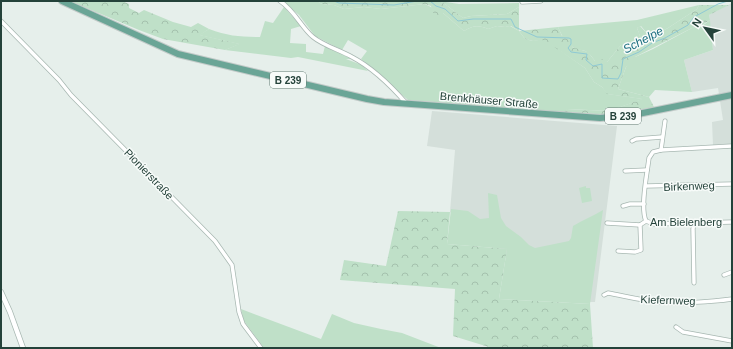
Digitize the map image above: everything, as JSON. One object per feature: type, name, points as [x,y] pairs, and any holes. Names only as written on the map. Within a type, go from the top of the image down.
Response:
[{"type":"main road","name":"B 239","points":[[62,1],[187,57],[367,99],[407,104]]},
{"type":"main road","name":"Brenkhäuser Straße","points":[[407,104],[600,118],[633,115],[732,95]]},
{"type":"street","points":[[280,1],[295,14],[314,38],[353,57],[367,67],[407,104]]},
{"type":"street","points":[[522,2],[541,1]]},
{"type":"street","name":"Pionierstraße","points":[[1,21],[59,80],[71,95],[215,241],[232,265],[239,312],[243,324],[261,348]]},
{"type":"street","points":[[661,150],[665,121]]},
{"type":"street","points":[[632,141],[636,139],[662,138]]},
{"type":"street","points":[[646,221],[643,215],[647,170],[651,153],[655,150],[732,146]]},
{"type":"street","points":[[625,171],[647,170]]},
{"type":"street","name":"Birkenweg","points":[[646,186],[732,184]]},
{"type":"street","points":[[623,206],[630,204],[644,204]]},
{"type":"street","name":"Am Bielenberg","points":[[607,223],[640,225],[646,221],[654,224],[732,222]]},
{"type":"street","points":[[694,223],[694,283]]},
{"type":"street","name":"Am Bielenberg","points":[[618,251],[635,252],[641,250],[640,225]]},
{"type":"street","points":[[724,275],[732,272]]},
{"type":"street","points":[[1,292],[23,348]]},
{"type":"street","name":"Kiefernweg","points":[[604,295],[608,293],[635,299],[659,302],[719,301],[732,299]]},
{"type":"street","points":[[676,327],[683,332],[732,341]]},
{"type":"shaded area","points":[[732,3],[732,144],[713,145],[712,122],[723,120],[718,88],[692,92],[684,60],[713,50],[709,15]]},
{"type":"shaded area","points":[[432,111],[617,126],[595,302],[559,302],[450,212],[455,150],[427,146]]},
{"type":"green space","points":[[70,1],[122,1],[129,4],[129,8],[139,13],[144,10],[173,22],[191,27],[198,23],[209,29],[200,35],[240,44],[225,50],[163,39]]},
{"type":"green space","points":[[282,1],[317,1],[322,4],[334,5],[344,9],[364,7],[381,9],[425,4],[443,13],[464,31],[476,26],[488,29],[497,26],[510,26],[519,31],[525,39],[533,41],[544,39],[585,68],[594,82],[602,87],[608,94],[643,99],[609,111],[568,109],[564,112],[408,100],[361,59],[367,51],[348,40],[342,50],[315,36],[299,15]]},
{"type":"green space","points":[[317,1],[439,1],[463,18],[471,16],[507,14],[519,7],[519,31],[511,26],[497,26],[488,29],[479,26],[464,31],[443,13],[436,16],[432,11],[431,6],[425,4],[381,9],[364,7],[344,9],[334,5],[322,4]]},
{"type":"green space","points":[[439,1],[459,4],[519,3],[519,7],[507,14],[471,16],[463,18]]},
{"type":"green space","points":[[699,5],[697,9],[668,28],[650,37],[641,26],[637,28],[641,39],[637,44],[621,45],[607,62],[595,61],[586,51],[571,46],[565,40],[558,27],[637,20]]},
{"type":"green space","points":[[699,5],[729,5],[709,15],[710,20],[699,27],[692,28],[635,57],[635,62],[632,66],[629,65],[626,67],[618,89],[649,97],[654,107],[613,115],[564,112],[567,109],[609,111],[642,99],[607,94],[602,87],[594,82],[585,68],[544,40],[533,41],[525,39],[519,31],[558,27],[562,36],[570,35],[573,39],[572,47],[588,52],[595,61],[602,59],[607,62],[621,45],[637,44],[641,39],[637,28],[640,26],[650,37],[668,28],[697,9]]},
{"type":"green space","points":[[284,7],[301,26],[291,29],[290,43],[306,44],[306,52],[323,54],[325,46],[352,59],[346,59],[362,65],[368,71],[298,57],[291,58],[225,50],[239,44],[199,35],[209,29],[234,36],[260,37],[265,21],[273,23]]},
{"type":"green space","points":[[710,20],[713,50],[684,60],[692,92],[655,90],[649,97],[618,89],[626,67],[635,57],[692,28],[702,26]]},
{"type":"green space","points":[[586,186],[586,188],[590,188],[592,201],[582,203],[579,188]]},
{"type":"green space","points":[[488,193],[497,195],[501,218],[506,226],[529,245],[535,248],[569,241],[573,226],[603,210],[590,304],[499,299],[507,249],[447,244],[451,209],[468,211],[480,219],[489,218]]},
{"type":"green space","points":[[398,211],[450,212],[447,244],[507,249],[499,299],[590,304],[593,348],[492,348],[453,336],[455,289],[340,280],[344,260],[386,266]]},
{"type":"green space","points":[[241,309],[321,339],[332,314],[354,323],[402,333],[441,348],[264,348],[244,321]]},
{"type":"waterway","name":"Schelpe","points":[[334,1],[339,3],[394,5],[417,1],[430,1],[436,6],[445,9],[458,21],[473,19],[511,19],[515,27],[537,37],[571,39],[571,44],[568,48],[571,52],[587,54],[586,60],[593,66],[602,64],[602,78],[618,79],[621,73],[623,59],[639,52],[652,43],[665,38],[688,25],[694,17],[718,4],[728,1]]}]
